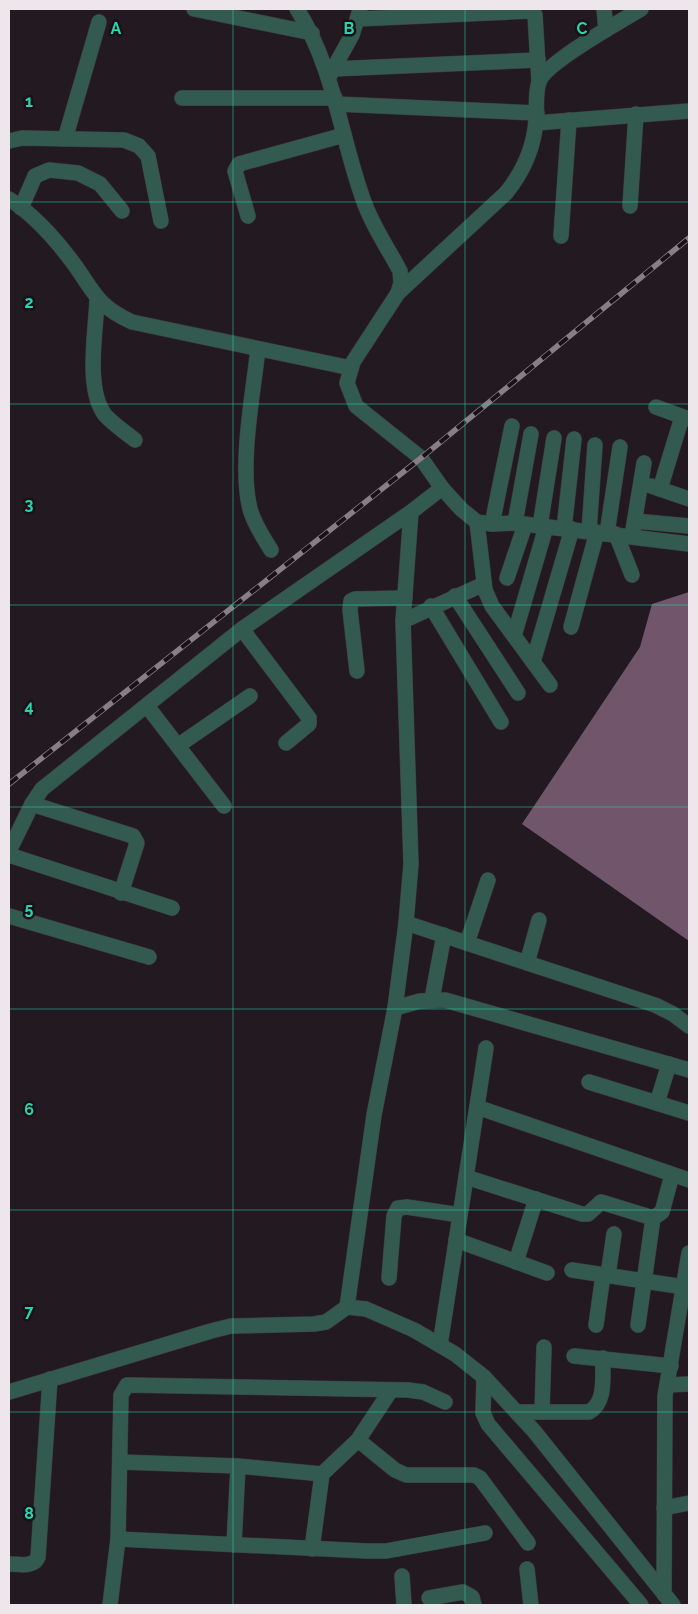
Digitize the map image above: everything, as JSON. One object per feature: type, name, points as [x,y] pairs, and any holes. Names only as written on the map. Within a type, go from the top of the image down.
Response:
[{"type":"street","points":[[194,9],[312,33]]},
{"type":"street","points":[[296,9],[312,33],[331,73],[344,135],[363,202],[400,271],[401,283],[398,293]]},
{"type":"street","points":[[604,9],[606,30]]},
{"type":"street","points":[[539,82],[550,68],[641,9]]},
{"type":"street","points":[[331,73],[352,35],[359,14],[531,11],[535,15],[539,82],[536,118],[529,156],[520,176],[506,193],[398,293],[353,362],[347,383],[356,406],[421,458],[442,488],[477,522],[602,532],[634,528],[689,526]]},
{"type":"street","points":[[65,139],[99,22]]},
{"type":"street","points":[[331,73],[538,60]]},
{"type":"street","points":[[182,98],[336,101],[570,120],[689,111]]},
{"type":"street","points":[[630,206],[636,114]]},
{"type":"street","points":[[561,236],[570,120]]},
{"type":"street","points":[[248,216],[235,171],[239,164],[344,135]]},
{"type":"street","points":[[9,141],[22,138],[124,140],[139,146],[148,156],[162,221]]},
{"type":"street","points":[[21,208],[35,176],[49,170],[78,173],[100,184],[122,211]]},
{"type":"street","points":[[9,199],[44,229],[74,263],[98,300],[112,313],[132,322],[351,368]]},
{"type":"street","points":[[98,300],[94,383],[97,398],[105,415],[135,440]]},
{"type":"street","points":[[258,348],[245,474],[250,511],[261,535],[271,550]]},
{"type":"street","points":[[656,407],[686,418],[660,489]]},
{"type":"street","points":[[492,524],[512,426]]},
{"type":"street","points":[[507,578],[532,525],[530,434]]},
{"type":"street","points":[[514,636],[532,525],[554,438]]},
{"type":"street","points":[[533,662],[568,529],[574,439]]},
{"type":"street","points":[[595,446],[602,532],[632,575]]},
{"type":"street","points":[[571,628],[602,532],[620,446]]},
{"type":"street","points":[[634,528],[644,463]]},
{"type":"street","points":[[641,482],[689,499]]},
{"type":"street","points":[[172,908],[121,893],[9,853],[32,804],[42,790],[242,628],[411,512],[442,488]]},
{"type":"street","points":[[347,1307],[374,1115],[394,1008],[406,923],[411,853],[408,827],[403,621],[411,512]]},
{"type":"street","points":[[477,522],[484,584],[492,606],[550,685]]},
{"type":"street","points":[[634,528],[689,544]]},
{"type":"street","points":[[403,621],[431,606],[484,584]]},
{"type":"street","points":[[454,596],[518,693]]},
{"type":"street","points":[[357,671],[350,610],[351,601],[355,599],[405,598]]},
{"type":"street","points":[[431,606],[500,722]]},
{"type":"street","points":[[242,628],[309,718],[309,724],[305,729],[286,743]]},
{"type":"street","points":[[179,745],[250,696]]},
{"type":"street","points":[[147,706],[179,745],[224,806]]},
{"type":"street","points":[[32,804],[133,836],[137,843],[121,893]]},
{"type":"street","points":[[467,943],[488,880]]},
{"type":"street","points":[[9,916],[149,957]]},
{"type":"street","points":[[527,963],[539,920]]},
{"type":"street","points":[[406,923],[655,1006],[673,1014],[689,1026]]},
{"type":"street","points":[[432,999],[444,935]]},
{"type":"street","points":[[394,1008],[432,999],[444,1000],[689,1070]]},
{"type":"street","points":[[440,1345],[486,1048]]},
{"type":"street","points":[[657,1103],[669,1064]]},
{"type":"street","points":[[589,1082],[689,1113]]},
{"type":"street","points":[[477,1107],[689,1180]]},
{"type":"street","points":[[638,1325],[653,1218],[662,1212],[672,1175]]},
{"type":"street","points":[[466,1177],[582,1214],[588,1214],[601,1202],[653,1218]]},
{"type":"street","points":[[516,1262],[536,1199]]},
{"type":"street","points":[[389,1278],[394,1216],[398,1208],[407,1207],[460,1215]]},
{"type":"street","points":[[596,1324],[614,1234]]},
{"type":"street","points":[[456,1240],[547,1273]]},
{"type":"street","points":[[668,1599],[664,1508],[665,1396],[685,1296],[689,1263]]},
{"type":"street","points":[[572,1270],[644,1281],[685,1296]]},
{"type":"street","points":[[9,1392],[167,1342],[231,1326],[326,1322],[347,1307],[366,1309],[414,1330],[440,1345],[484,1377],[517,1412],[668,1599]]},
{"type":"street","points":[[542,1412],[544,1347]]},
{"type":"street","points":[[574,1356],[671,1366]]},
{"type":"street","points":[[517,1412],[589,1412],[596,1408],[602,1395],[603,1358]]},
{"type":"street","points":[[484,1377],[483,1413],[488,1424],[641,1605]]},
{"type":"street","points":[[9,1564],[32,1564],[36,1562],[38,1557],[50,1379]]},
{"type":"street","points":[[667,1385],[689,1384]]},
{"type":"street","points":[[110,1605],[118,1539],[120,1395],[127,1385],[408,1390],[424,1392],[445,1402]]},
{"type":"street","points":[[312,1549],[322,1474],[358,1440],[391,1390]]},
{"type":"street","points":[[358,1440],[395,1470],[406,1475],[474,1475],[480,1478],[528,1543]]},
{"type":"street","points":[[120,1462],[238,1466],[322,1474]]},
{"type":"street","points":[[234,1545],[238,1466]]},
{"type":"street","points":[[664,1508],[689,1503]]},
{"type":"street","points":[[118,1539],[312,1549],[386,1550],[485,1534]]},
{"type":"street","points":[[526,1569],[531,1605]]},
{"type":"street","points":[[402,1576],[404,1605]]},
{"type":"street","points":[[429,1598],[463,1592],[472,1597],[474,1605]]},
{"type":"shaded area","points":[[689,592],[689,941],[522,824],[640,647],[652,604]]},
{"type":"railway","points":[[9,784],[421,458],[689,238]]}]
